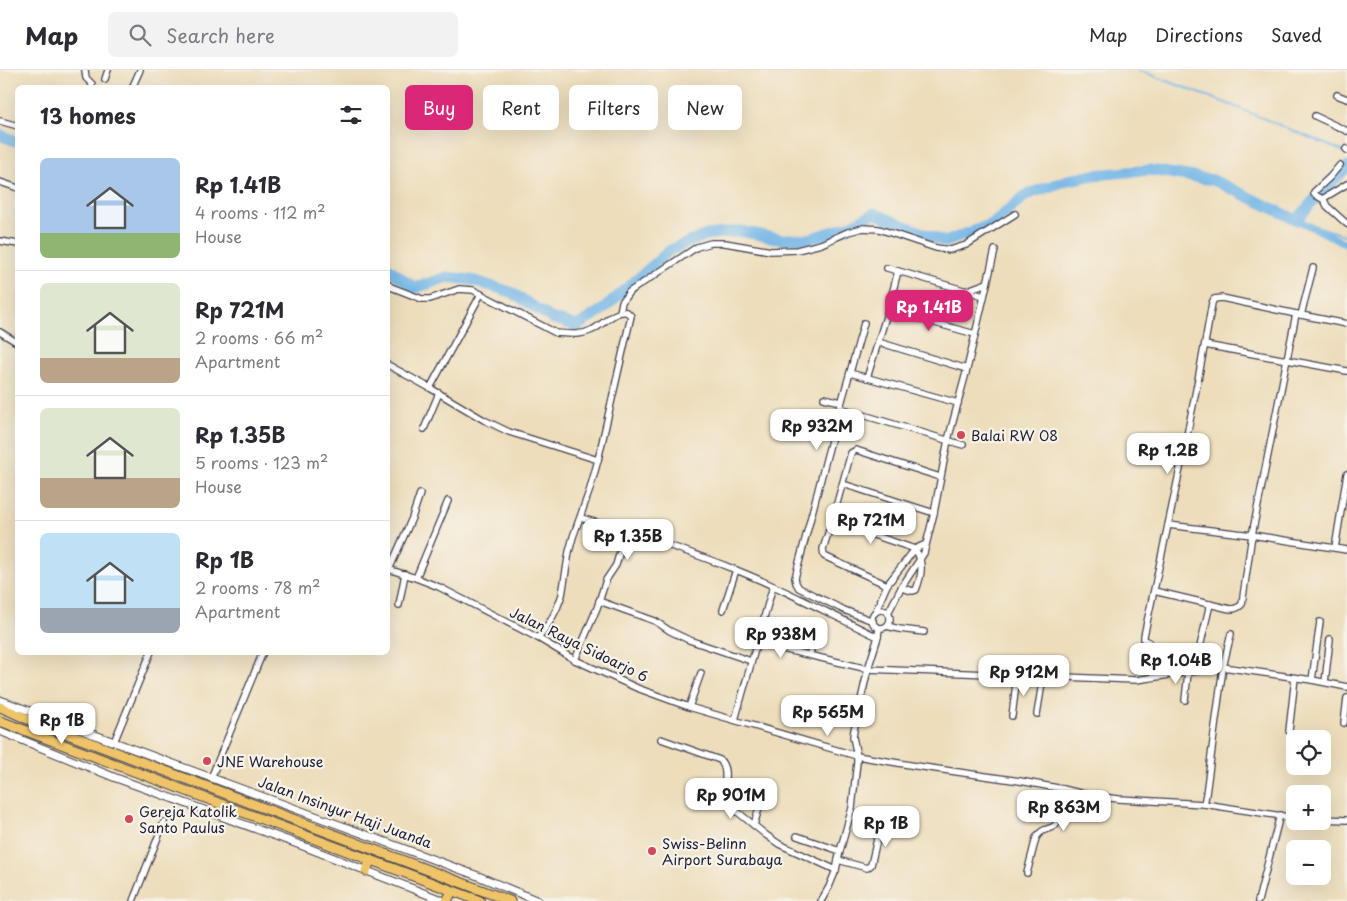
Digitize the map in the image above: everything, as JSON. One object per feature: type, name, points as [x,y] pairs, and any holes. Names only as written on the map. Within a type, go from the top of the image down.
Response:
[{"type":"highway","name":"Jalan Insinyur Haji Juanda","points":[[0,707],[27,714],[510,901]]},
{"type":"highway","points":[[0,721],[480,901]]},
{"type":"highway","points":[[366,871],[370,860]]},
{"type":"highway","points":[[446,901],[452,891]]},
{"type":"street","points":[[85,70],[86,78],[92,85]]},
{"type":"street","points":[[105,78],[108,70]]},
{"type":"street","points":[[133,85],[140,70]]},
{"type":"street","points":[[1337,96],[1347,99]]},
{"type":"street","points":[[1315,116],[1347,131]]},
{"type":"street","points":[[0,121],[15,125]]},
{"type":"street","points":[[1340,165],[1314,192],[1347,224]]},
{"type":"street","points":[[0,182],[15,187]]},
{"type":"street","points":[[1319,197],[1324,198],[1347,184]]},
{"type":"street","points":[[620,312],[622,302],[629,292],[697,247],[711,243],[725,243],[771,251],[797,250],[821,244],[848,232],[863,228],[880,229],[936,248],[950,250],[979,237],[1015,214]]},
{"type":"street","points":[[0,241],[15,244]]},
{"type":"street","points":[[887,626],[890,620],[888,613],[901,588],[924,553],[948,440],[995,250]]},
{"type":"street","points":[[887,268],[984,296]]},
{"type":"street","points":[[1154,591],[1230,609],[1236,609],[1242,604],[1252,535],[1287,360],[1313,268]]},
{"type":"street","points":[[867,378],[898,271]]},
{"type":"street","points":[[965,291],[987,283]]},
{"type":"street","points":[[390,285],[422,299],[430,299],[459,289],[472,290],[542,326],[562,334],[583,334],[620,312],[628,313],[631,319],[580,518],[568,552],[562,595],[551,620],[538,638]]},
{"type":"street","points":[[430,388],[481,294]]},
{"type":"street","points":[[1149,642],[1144,640],[1144,636],[1205,345],[1212,302],[1214,299],[1219,298],[1347,324]]},
{"type":"street","points":[[888,310],[975,334]]},
{"type":"street","points":[[864,323],[840,405],[795,578],[800,588],[844,610],[873,621]]},
{"type":"street","points":[[0,332],[15,342]]},
{"type":"street","points":[[878,342],[967,369]]},
{"type":"street","points":[[1205,345],[1347,370]]},
{"type":"street","points":[[390,366],[484,420],[510,432],[594,459]]},
{"type":"street","points":[[850,373],[958,403]]},
{"type":"street","points":[[424,429],[439,393]]},
{"type":"street","points":[[824,398],[840,405],[963,445]]},
{"type":"street","points":[[817,421],[835,425]]},
{"type":"street","points":[[887,586],[824,556],[822,550],[851,453],[854,450],[940,477]]},
{"type":"street","points":[[1335,548],[1347,474]]},
{"type":"street","points":[[843,484],[934,513]]},
{"type":"street","points":[[390,566],[412,518],[420,494]]},
{"type":"street","points":[[416,578],[448,501]]},
{"type":"street","points":[[580,518],[626,531],[736,570],[774,586],[878,637]]},
{"type":"street","points":[[832,521],[914,550],[920,557],[921,570],[916,590],[901,588]]},
{"type":"street","points":[[1168,525],[1252,535],[1347,550]]},
{"type":"street","points":[[575,660],[606,580],[616,565],[626,531]]},
{"type":"street","points":[[924,632],[887,626],[884,628],[876,627],[872,618],[887,586],[914,550],[926,544]]},
{"type":"street","name":"Jalan Raya Sidoarjo 6","points":[[390,570],[416,578],[438,588],[538,638],[575,660],[637,688],[689,707],[858,756],[1063,789],[1119,800],[1204,804],[1286,816]]},
{"type":"street","points":[[723,610],[736,570]]},
{"type":"street","points":[[399,604],[405,574]]},
{"type":"street","points":[[735,720],[774,586]]},
{"type":"street","points":[[599,602],[655,621],[689,640],[751,662]]},
{"type":"street","points":[[1199,651],[1210,604]]},
{"type":"street","points":[[875,613],[882,610],[888,613]]},
{"type":"street","points":[[1312,680],[1320,622]]},
{"type":"street","points":[[821,901],[836,870],[852,808],[858,756],[853,737],[868,669],[880,628]]},
{"type":"street","points":[[1204,804],[1223,667],[1231,634]]},
{"type":"street","points":[[1325,682],[1330,639]]},
{"type":"street","points":[[810,655],[814,642]]},
{"type":"street","points":[[757,643],[868,669],[1136,680],[1223,667],[1347,687]]},
{"type":"street","points":[[114,742],[150,655]]},
{"type":"street","points":[[211,778],[263,655]]},
{"type":"street","points":[[689,707],[702,673]]},
{"type":"street","points":[[1185,700],[1188,673]]},
{"type":"street","points":[[1012,716],[1016,676]]},
{"type":"street","points":[[1037,714],[1043,677]]},
{"type":"street","points":[[1290,730],[1295,678]]},
{"type":"street","points":[[1344,723],[1347,698]]},
{"type":"street","name":"Jalan Insinyur Haji Juanda","points":[[0,700],[27,714],[114,742],[478,876],[538,901]]},
{"type":"street","points":[[0,731],[124,781],[303,846],[446,901]]},
{"type":"street","points":[[661,740],[722,762],[725,770],[724,794],[726,801],[779,844],[836,870]]},
{"type":"street","points":[[754,825],[766,786]]},
{"type":"street","points":[[1027,873],[1039,833],[1056,825],[1063,789]]},
{"type":"street","points":[[1258,901],[1280,815]]},
{"type":"street","points":[[838,860],[870,867],[882,818]]},
{"type":"street","points":[[1331,819],[1347,820]]},
{"type":"street","points":[[133,901],[164,822]]},
{"type":"street","points":[[797,836],[840,851]]},
{"type":"waterway","points":[[1138,70],[1231,105],[1347,153]]},
{"type":"waterway","points":[[0,135],[15,141]]},
{"type":"waterway","points":[[390,269],[415,288],[447,277],[471,280],[511,292],[551,318],[577,326],[602,310],[670,250],[706,235],[740,231],[781,239],[809,239],[850,226],[874,213],[945,242],[992,224],[1026,195],[1068,180],[1094,175],[1150,170],[1213,180],[1297,220],[1347,167]]},
{"type":"waterway","points":[[1297,220],[1347,236]]},
{"type":"waterway","points":[[1297,220],[1347,244]]},
{"type":"place","name":"Balai RW 08","points":[[961,435]]},
{"type":"place","name":"JNE Warehouse","points":[[207,761]]},
{"type":"place","name":"Gereja Katolik Santo Paulus","points":[[129,819]]},
{"type":"place","name":"Swiss-Belinn Airport Surabaya","points":[[652,851]]}]
